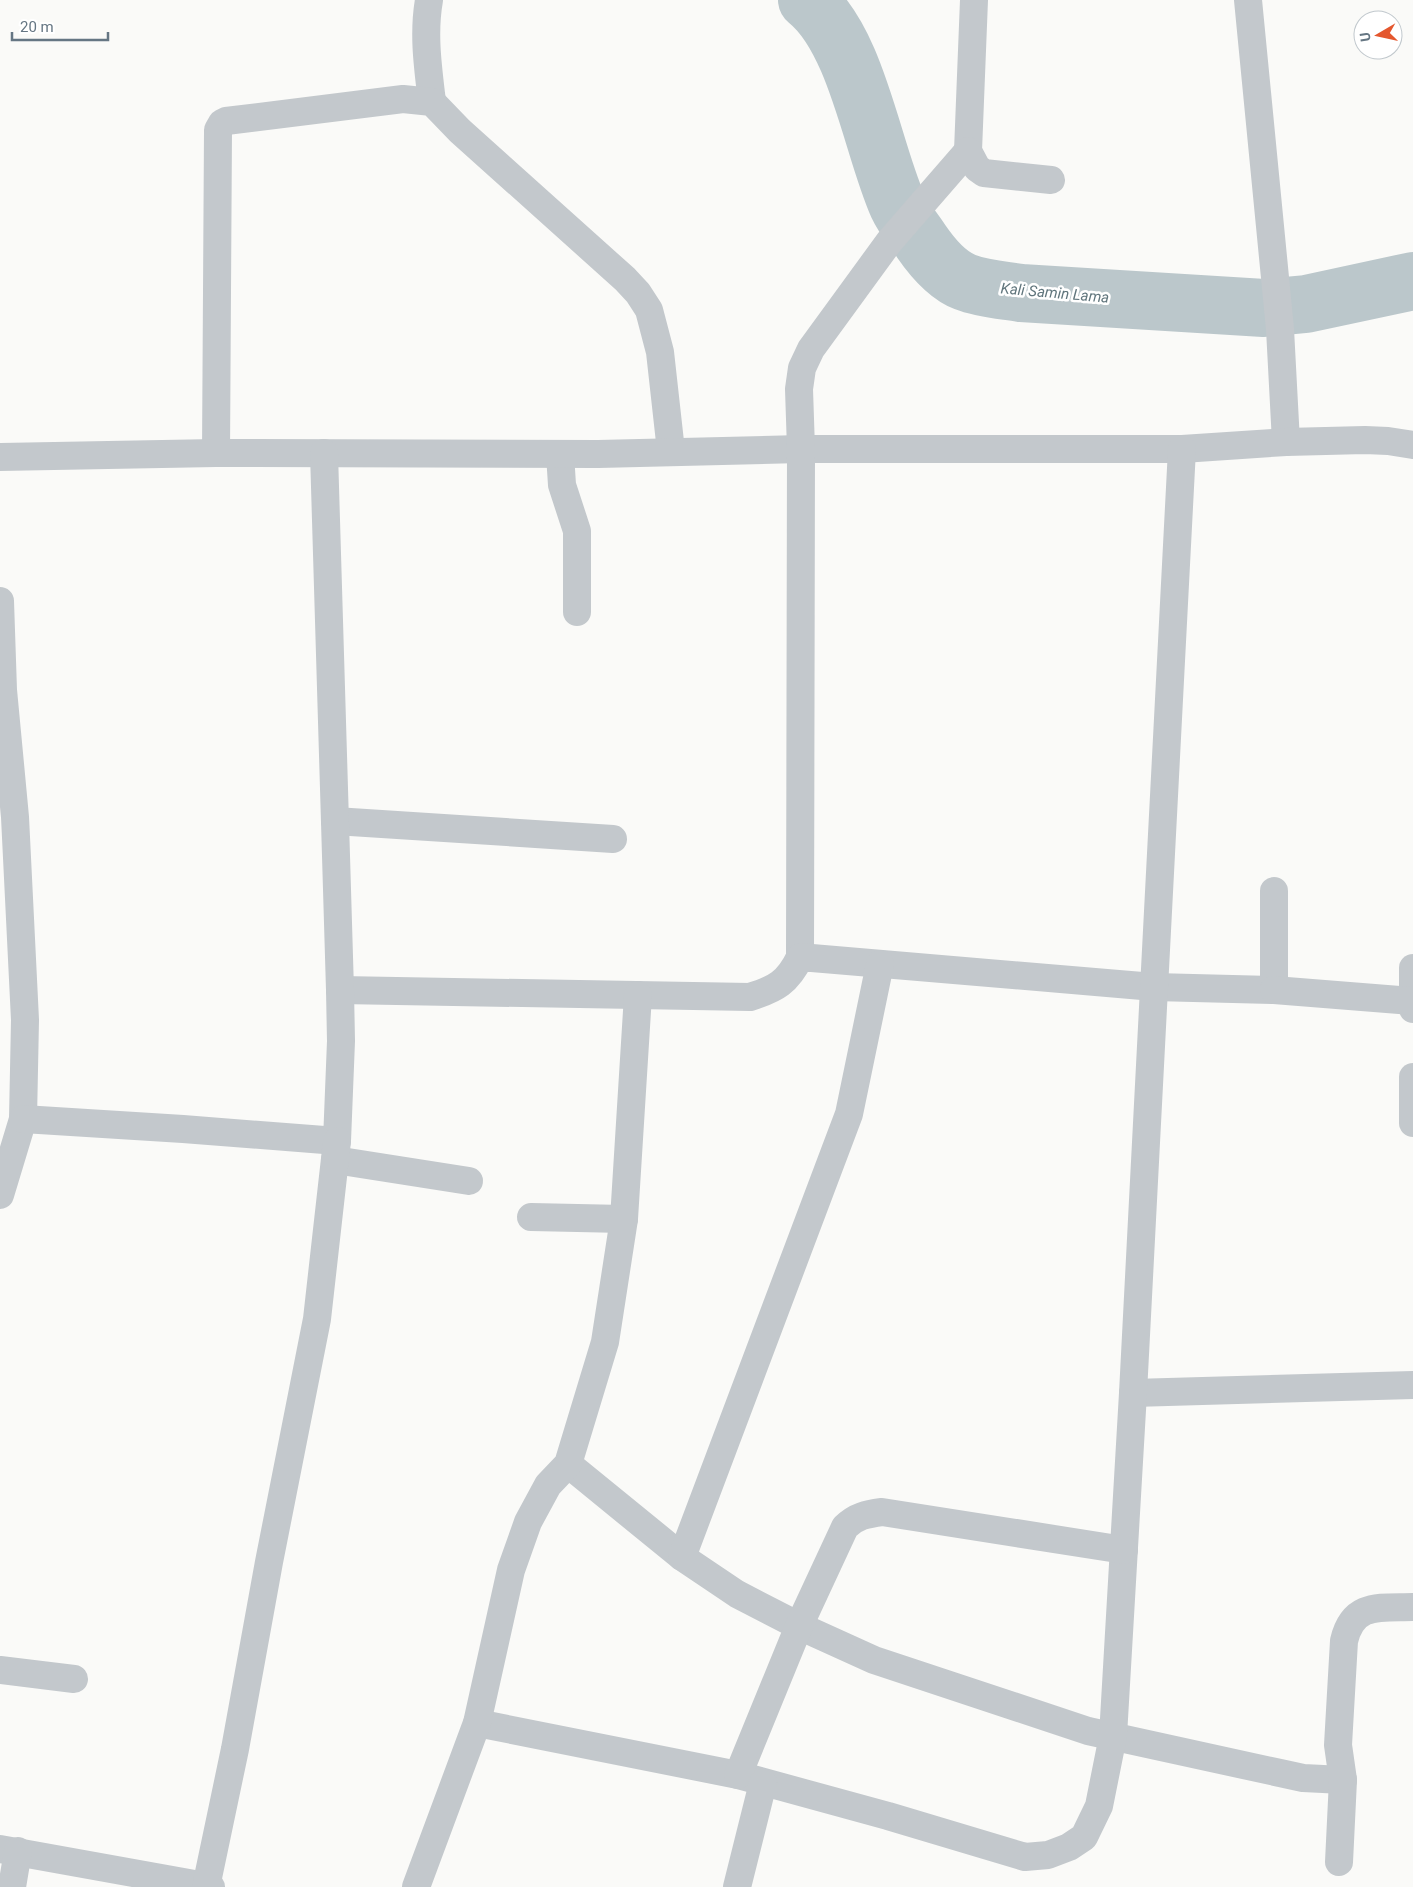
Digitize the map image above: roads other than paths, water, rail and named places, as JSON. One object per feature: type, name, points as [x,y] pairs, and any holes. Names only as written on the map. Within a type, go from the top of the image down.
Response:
[{"type":"street","points":[[429,0],[426,18],[426,44],[432,102],[460,131],[625,279],[638,293],[649,310],[660,352],[671,451]]},
{"type":"street","points":[[974,0],[968,151],[977,168],[984,173],[1051,180]]},
{"type":"street","points":[[1248,0],[1280,329],[1286,442]]},
{"type":"street","points":[[216,453],[218,130],[220,126],[226,122],[403,99],[432,102]]},
{"type":"street","points":[[340,990],[750,997],[776,987],[788,978],[800,957],[801,449],[799,389],[802,368],[811,349],[889,242],[968,151]]},
{"type":"street","points":[[0,457],[216,453],[560,454],[801,449],[1182,449],[1286,442],[1388,440],[1413,445]]},
{"type":"street","points":[[477,1723],[750,1779],[888,1816],[1025,1857],[1037,1858],[1068,1847],[1084,1837],[1099,1806],[1114,1736],[1182,449]]},
{"type":"street","points":[[12,1887],[9,1850],[208,1887],[317,1319],[336,1151],[341,1041],[324,453]]},
{"type":"street","points":[[560,454],[562,485],[577,531],[577,612]]},
{"type":"street","points":[[0,601],[7,817],[26,1020],[24,1119],[0,1195]]},
{"type":"street","points":[[335,821],[613,839]]},
{"type":"street","points":[[1274,891],[1274,990]]},
{"type":"street","points":[[800,957],[1154,987],[1274,990],[1413,1005],[1413,968]]},
{"type":"street","points":[[682,1557],[850,1114],[880,964]]},
{"type":"street","points":[[416,1887],[477,1723],[511,1570],[528,1522],[548,1485],[568,1464],[605,1342],[624,1219],[638,995]]},
{"type":"street","points":[[1413,1077],[1413,1123]]},
{"type":"street","points":[[24,1119],[183,1129],[336,1151],[469,1180]]},
{"type":"street","points":[[531,1217],[624,1219]]},
{"type":"street","points":[[1133,1393],[1413,1385]]},
{"type":"street","points":[[568,1464],[682,1557],[736,1594],[799,1626],[874,1660],[1088,1731],[1303,1778],[1343,1780]]},
{"type":"street","points":[[737,1887],[750,1779],[799,1626],[845,1527],[851,1520],[868,1514],[882,1512],[1124,1550]]},
{"type":"street","points":[[1339,1862],[1343,1780],[1338,1745],[1346,1629],[1354,1617],[1373,1608],[1413,1607]]},
{"type":"street","points":[[0,1670],[74,1679]]},
{"type":"waterway","name":"Kali Samin Lama","points":[[807,0],[824,18],[839,41],[851,67],[900,211],[935,259],[958,279],[986,288],[1021,293],[1264,308],[1306,304],[1413,281]]}]
